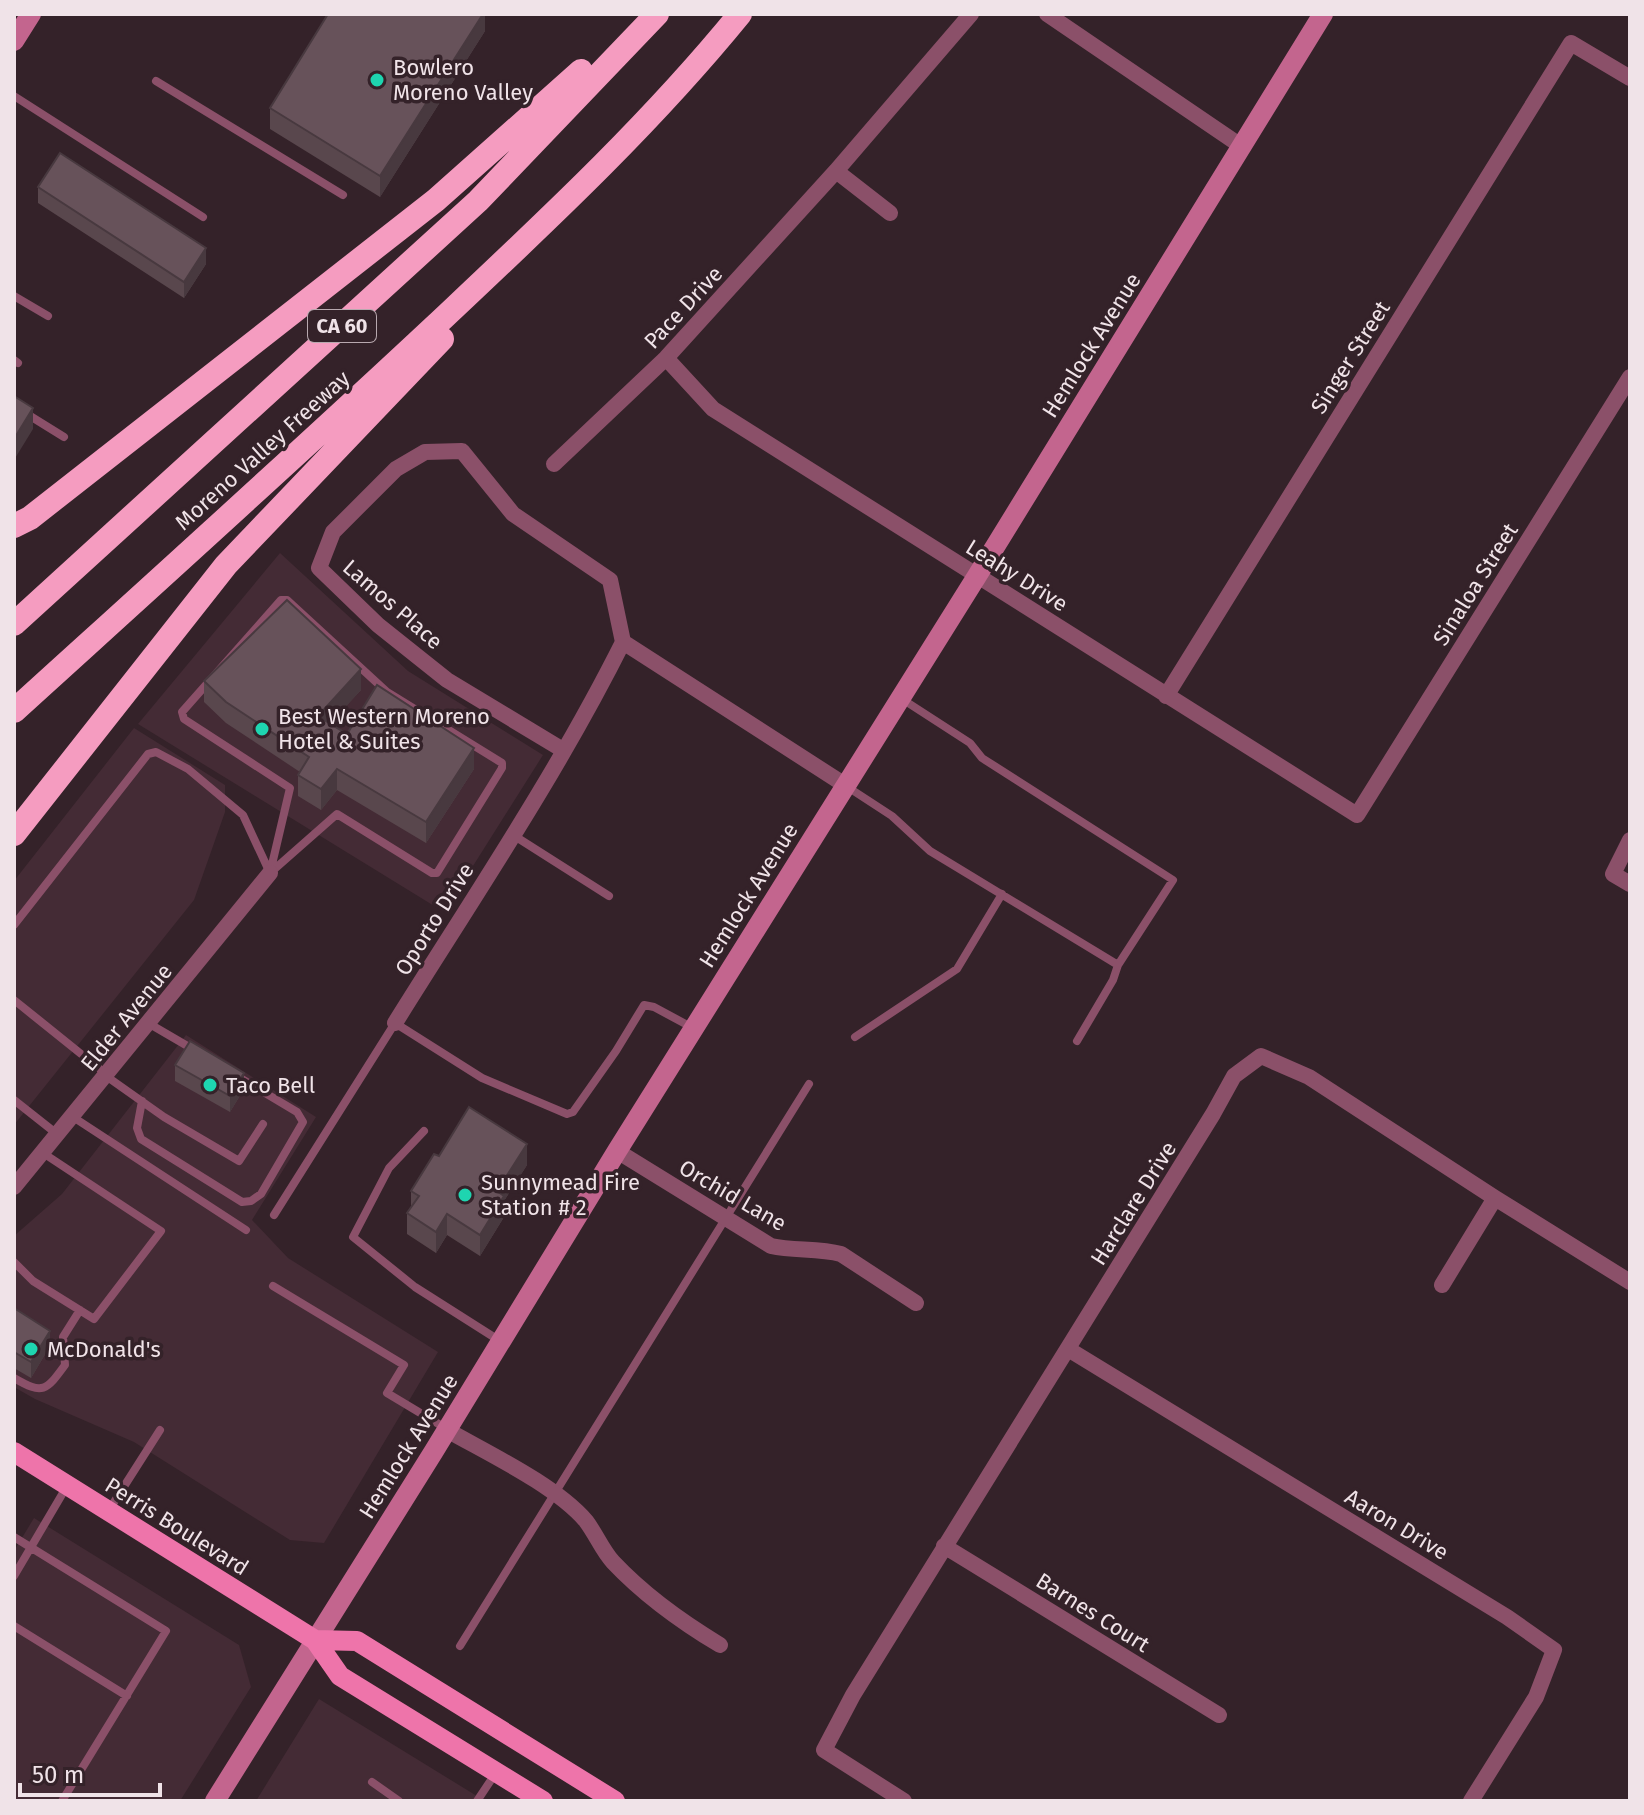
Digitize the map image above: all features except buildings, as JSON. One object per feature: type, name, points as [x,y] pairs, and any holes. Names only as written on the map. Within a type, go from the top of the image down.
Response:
[{"type":"highway","points":[[14,526],[30,518],[436,200],[564,88],[640,14]]},
{"type":"highway","name":"Moreno Valley Freeway","points":[[14,624],[478,201],[657,14]]},
{"type":"highway","name":"Moreno Valley Freeway","points":[[14,711],[579,191],[705,57],[740,14]]},
{"type":"highway","points":[[14,834],[226,565],[375,411],[579,191]]},
{"type":"main road","name":"Perris Boulevard","points":[[14,1452],[315,1640],[340,1676],[543,1801]]},
{"type":"main road","points":[[315,1640],[357,1641],[615,1801]]},
{"type":"street","points":[[14,41],[31,14]]},
{"type":"street","name":"Pace Drive","points":[[554,464],[666,358],[836,171],[971,14]]},
{"type":"street","points":[[1047,14],[1241,146]]},
{"type":"street","name":"Hemlock Avenue","points":[[215,1801],[1323,14]]},
{"type":"street","name":"Singer Street","points":[[1166,696],[1571,43],[1630,78]]},
{"type":"street","points":[[836,171],[890,213]]},
{"type":"street","name":"Leahy Drive","points":[[666,358],[713,409],[1357,815]]},
{"type":"street","name":"Sinaloa Street","points":[[1357,815],[1630,377]]},
{"type":"street","name":"Lamos Place","points":[[563,750],[447,680],[378,625],[319,568],[333,532],[396,469],[425,452],[462,451],[513,514],[610,580],[623,642]]},
{"type":"street","points":[[623,642],[845,785]]},
{"type":"street","name":"Oporto Drive","points":[[395,1023],[513,835],[595,697],[623,642]]},
{"type":"street","points":[[1630,840],[1613,874],[1630,884]]},
{"type":"street","name":"Elder Avenue","points":[[16,1181],[73,1117],[270,873]]},
{"type":"street","name":"Harclare Drive","points":[[904,1801],[824,1750],[853,1695],[1234,1076],[1261,1056],[1309,1077],[1630,1282]]},
{"type":"street","name":"Orchid Lane","points":[[617,1151],[771,1246],[793,1251],[841,1254],[916,1303]]},
{"type":"street","points":[[1442,1285],[1495,1198]]},
{"type":"street","name":"Aaron Drive","points":[[1068,1349],[1494,1609],[1554,1650],[1536,1697],[1471,1801]]},
{"type":"street","points":[[447,1430],[555,1494],[586,1521],[611,1560],[651,1599],[676,1619],[720,1645]]},
{"type":"street","name":"Barnes Court","points":[[944,1546],[1219,1715]]},
{"type":"lane","points":[[156,81],[343,195]]},
{"type":"lane","points":[[14,96],[203,217]]},
{"type":"lane","points":[[14,296],[48,316]]},
{"type":"lane","points":[[14,406],[64,437]]},
{"type":"lane","points":[[281,600],[287,600],[387,692],[502,763],[502,768],[437,873],[432,873],[337,814],[270,873],[290,788],[184,719],[182,712],[281,600]]},
{"type":"lane","points":[[900,698],[970,743],[982,758],[1173,880],[1118,965],[1113,980],[1077,1041]]},
{"type":"lane","points":[[14,925],[148,754],[156,752],[188,769],[243,815],[270,873]]},
{"type":"lane","points":[[845,785],[892,816],[930,851],[1118,965]]},
{"type":"lane","points":[[513,835],[609,896]]},
{"type":"lane","points":[[855,1037],[957,969],[1002,894]]},
{"type":"lane","points":[[14,1000],[142,1101],[239,1161],[263,1124]]},
{"type":"lane","points":[[395,1023],[482,1078],[567,1114],[573,1112],[582,1100],[644,1005],[694,1028]]},
{"type":"lane","points":[[148,1023],[207,1058]]},
{"type":"lane","name":"Oporto Drive","points":[[274,1215],[395,1023]]},
{"type":"lane","points":[[142,1101],[137,1128],[141,1139],[242,1202],[251,1201],[261,1194],[302,1126],[302,1117],[220,1066]]},
{"type":"lane","points":[[460,1646],[809,1084]]},
{"type":"lane","points":[[14,1114],[17,1103],[58,1135]]},
{"type":"lane","points":[[73,1117],[246,1230]]},
{"type":"lane","points":[[424,1131],[389,1168],[353,1237],[415,1287],[501,1342]]},
{"type":"lane","points":[[14,1262],[33,1281],[94,1319],[161,1231],[43,1153]]},
{"type":"lane","points":[[273,1286],[404,1365],[387,1393],[447,1430]]},
{"type":"lane","points":[[14,1378],[32,1389],[51,1385],[65,1365],[63,1337],[80,1310]]},
{"type":"lane","points":[[108,1511],[160,1430]]},
{"type":"lane","points":[[14,1576],[68,1485]]},
{"type":"lane","points":[[14,1537],[166,1631],[62,1801]]},
{"type":"lane","points":[[14,1626],[127,1696]]},
{"type":"lane","points":[[477,1801],[496,1773]]},
{"type":"lane","points":[[372,1782],[399,1801]]},
{"type":"shaded area","points":[[280,553],[408,671],[543,755],[444,912],[138,724]]},
{"type":"shaded area","points":[[134,728],[225,785],[225,812],[194,900],[14,1125],[14,881]]},
{"type":"shaded area","points":[[186,1035],[316,1117],[252,1220],[288,1258],[438,1352],[324,1543],[290,1540],[134,1442],[14,1387],[14,1236],[62,1194]]},
{"type":"shaded area","points":[[34,1518],[239,1645],[251,1687],[180,1801],[14,1801],[14,1551]]},
{"type":"shaded area","points":[[319,1699],[485,1801],[256,1801]]},
{"type":"place","name":"Bowlero Moreno Valley","points":[[377,80]]},
{"type":"place","name":"Best Western Moreno Hotel & Suites","points":[[262,729]]},
{"type":"place","name":"Taco Bell","points":[[210,1085]]},
{"type":"place","name":"Sunnymead Fire Station # 2","points":[[465,1195]]},
{"type":"place","name":"McDonald's","points":[[31,1349]]}]
